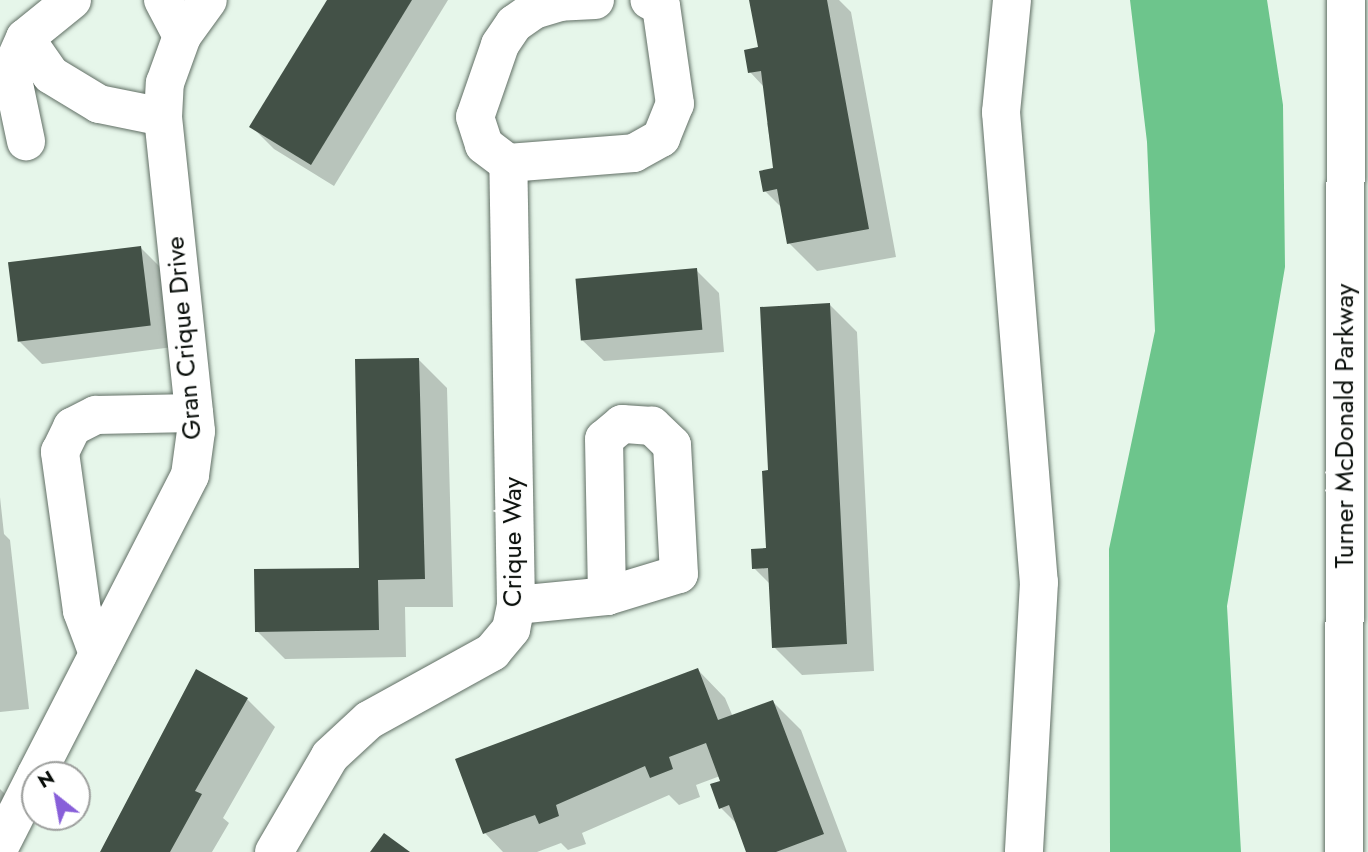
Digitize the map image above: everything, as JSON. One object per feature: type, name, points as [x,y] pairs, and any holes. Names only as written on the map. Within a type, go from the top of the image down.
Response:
[{"type":"main road","points":[[26,141],[11,70],[25,38],[72,0]]},
{"type":"main road","points":[[163,0],[183,36]]},
{"type":"main road","name":"Gran Crique Drive","points":[[44,761],[190,475],[194,413],[163,117],[165,83],[183,36],[208,0]]},
{"type":"main road","points":[[595,0],[559,2],[534,10],[514,24],[500,45],[475,117],[484,145],[508,163],[634,153],[661,138],[675,104],[662,6],[649,0]]},
{"type":"main road","points":[[1012,0],[1001,112],[1039,582],[1024,852]]},
{"type":"main road","name":"Turner McDonald Parkway","points":[[1344,852],[1346,0]]},
{"type":"main road","points":[[25,38],[51,75],[99,104],[163,117]]},
{"type":"main road","name":"Crique Way","points":[[274,852],[330,756],[369,720],[492,652],[511,629],[516,605],[508,163]]},
{"type":"main road","points":[[98,654],[82,611],[60,452],[72,427],[96,415],[194,413]]},
{"type":"main road","points":[[516,605],[607,596]]},
{"type":"main road","name":"Gran Crique Drive","points":[[0,846],[21,805]]},
{"type":"green space","points":[[1130,0],[1267,0],[1283,105],[1285,267],[1227,606],[1241,852],[1110,852],[1109,549],[1155,331],[1147,142]]},
{"type":"building","points":[[327,0],[412,0],[311,165],[249,127]]},
{"type":"building","points":[[749,0],[827,0],[869,229],[787,244],[777,189],[763,192],[759,171],[773,168],[761,71],[748,73],[744,50],[758,47]]},
{"type":"building","points":[[141,246],[151,325],[18,342],[8,262]]},
{"type":"building","points":[[697,268],[702,330],[581,340],[575,279]]},
{"type":"building","points":[[830,303],[847,644],[772,648],[768,568],[752,569],[751,549],[766,548],[762,471],[768,470],[760,307]]},
{"type":"building","points":[[419,358],[425,579],[378,580],[379,630],[255,632],[254,569],[359,568],[355,359]]},
{"type":"building","points":[[698,668],[718,720],[773,700],[824,834],[776,852],[746,852],[729,805],[719,809],[710,784],[720,781],[706,743],[669,757],[673,769],[650,778],[645,766],[556,805],[559,816],[539,824],[535,815],[483,834],[455,759]]},
{"type":"building","points":[[196,669],[248,698],[195,791],[202,794],[170,852],[100,852]]},
{"type":"building","points":[[384,833],[410,852],[370,852]]}]
